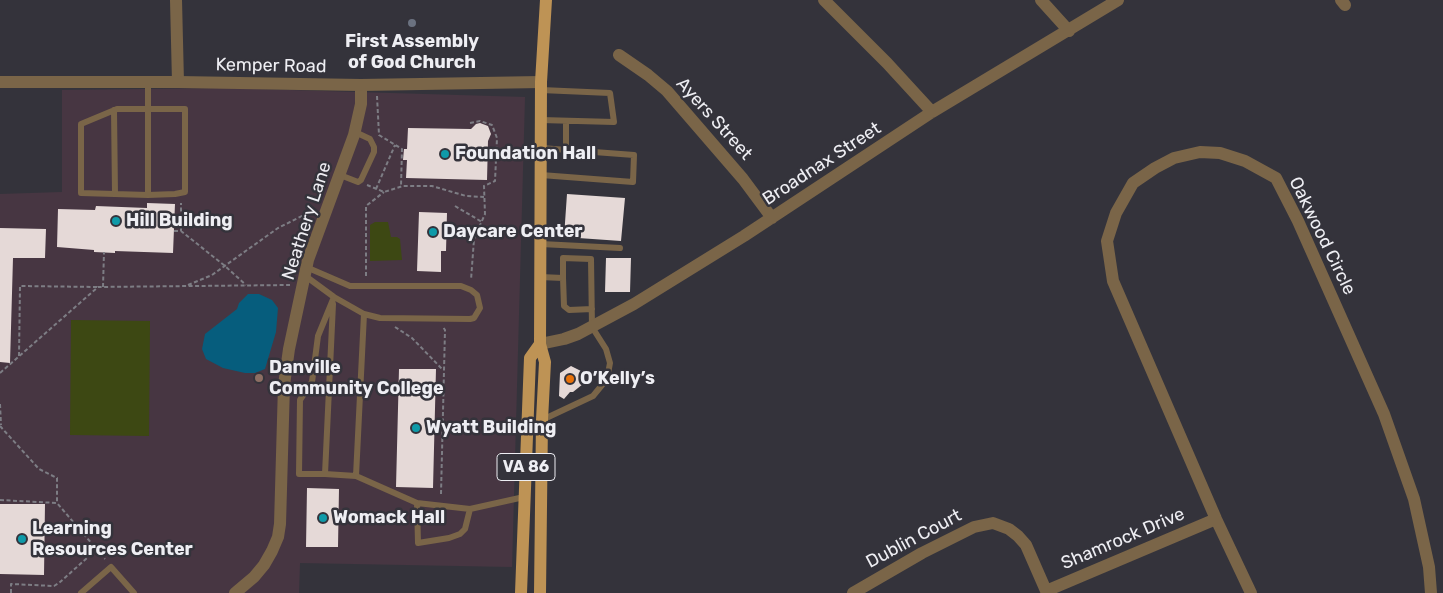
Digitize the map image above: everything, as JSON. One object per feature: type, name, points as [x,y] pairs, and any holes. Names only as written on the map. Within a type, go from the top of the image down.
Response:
[{"type":"main road","name":"VA 86","points":[[540,593],[542,420],[545,362],[540,344],[541,86],[546,0]]},
{"type":"main road","name":"VA 86","points":[[521,593],[530,358],[540,344]]},
{"type":"street","points":[[176,0],[178,82]]},
{"type":"street","points":[[824,0],[888,63],[932,112]]},
{"type":"street","points":[[1041,0],[1069,31]]},
{"type":"street","name":"Broadnax Street","points":[[540,344],[564,339],[592,327],[666,285],[772,218],[932,112],[1118,0]]},
{"type":"street","name":"Ayers Street","points":[[619,55],[667,91],[743,179],[772,218]]},
{"type":"street","name":"Kemper Road","points":[[0,82],[541,86]]},
{"type":"street","name":"Neathery Lane","points":[[235,593],[254,577],[264,565],[278,537],[284,385],[289,350],[304,276],[355,132],[361,85]]},
{"type":"street","name":"Oakwood Circle","points":[[1251,593],[1216,519],[1112,281],[1107,241],[1116,213],[1133,183],[1174,158],[1200,152],[1220,154],[1245,160],[1276,178],[1298,221],[1384,414],[1411,490],[1429,567],[1431,593]]},
{"type":"street","name":"Shamrock Drive","points":[[1046,592],[1216,519]]},
{"type":"street","name":"Dublin Court","points":[[853,593],[922,553],[974,526],[993,523],[1009,528],[1026,545],[1046,592]]},
{"type":"lane","points":[[148,82],[148,194]]},
{"type":"lane","points":[[541,86],[610,93],[614,122],[541,120]]},
{"type":"lane","points":[[148,109],[185,109],[185,192],[175,194],[81,193],[81,124],[114,110],[148,109]]},
{"type":"lane","points":[[114,110],[114,194]]},
{"type":"lane","points":[[566,121],[566,149]]},
{"type":"lane","points":[[340,175],[358,182],[363,177],[374,152],[370,139],[355,132]]},
{"type":"lane","points":[[541,148],[634,155],[632,182],[541,175]]},
{"type":"lane","points":[[541,244],[620,248]]},
{"type":"lane","points":[[542,420],[593,396],[607,379],[610,363],[606,350],[592,327],[592,309],[588,290],[588,271],[591,259],[564,258],[567,290],[564,306],[569,310],[592,309]]},
{"type":"lane","points":[[540,276],[566,273]]},
{"type":"lane","points":[[304,276],[350,286],[461,286],[477,295],[480,301],[480,308],[474,318],[470,320],[380,318],[364,314],[334,298],[304,276]]},
{"type":"lane","points":[[334,298],[318,336],[312,382],[300,400],[299,474],[356,476],[417,502],[470,509],[524,497]]},
{"type":"lane","points":[[326,474],[334,298]]},
{"type":"lane","points":[[356,476],[364,314]]},
{"type":"lane","points":[[417,502],[418,543],[449,538],[460,534],[465,529],[470,509]]},
{"type":"lane","points":[[82,593],[111,567],[134,593]]},
{"type":"path","points":[[376,85],[379,135],[402,149],[401,186]]},
{"type":"path","points":[[470,123],[480,122],[492,126],[497,138],[495,181],[484,186],[485,214],[474,239],[471,290]]},
{"type":"path","points":[[376,189],[395,145]]},
{"type":"path","points":[[358,182],[384,192]]},
{"type":"path","points":[[366,286],[366,206],[384,192],[401,186],[432,186],[466,196],[484,197]]},
{"type":"path","points":[[181,231],[182,193]]},
{"type":"path","points":[[186,286],[212,275],[278,228],[328,204]]},
{"type":"path","points":[[455,206],[482,222]]},
{"type":"path","points":[[174,231],[181,231],[246,285]]},
{"type":"path","points":[[103,287],[104,252]]},
{"type":"path","points":[[19,356],[20,286],[246,285],[304,276]]},
{"type":"path","points":[[0,373],[98,287]]},
{"type":"path","points":[[380,318],[412,338],[443,370]]},
{"type":"path","points":[[438,319],[445,330],[441,494]]},
{"type":"path","points":[[0,404],[0,426],[39,469],[57,478],[57,503],[111,567]]},
{"type":"path","points":[[0,500],[57,503]]},
{"type":"path","points":[[11,593],[11,584],[54,586],[97,549]]},
{"type":"shaded area","name":"Danville Community College","points":[[223,88],[525,97],[512,567],[300,563],[299,593],[0,593],[0,194],[62,192],[62,90]]},
{"type":"green space","points":[[375,222],[388,222],[391,237],[400,239],[402,260],[370,261],[370,225]]},
{"type":"green space","points":[[71,320],[150,321],[149,436],[70,435]]},
{"type":"water","points":[[248,294],[259,294],[272,300],[278,308],[276,332],[265,369],[255,373],[245,373],[223,368],[206,359],[202,349],[205,334],[237,309],[239,303]]},
{"type":"building","name":"Foundation Hall","points":[[480,123],[488,126],[491,134],[488,141],[487,180],[406,178],[407,160],[403,160],[404,149],[407,149],[408,128],[471,129]]},
{"type":"building","points":[[567,194],[625,198],[621,241],[564,237]]},
{"type":"building","name":"Hill Building","points":[[147,203],[175,204],[173,253],[94,252],[94,250],[57,247],[58,209],[95,210],[96,206],[147,208]]},
{"type":"building","name":"Daycare Center","points":[[419,212],[447,213],[446,251],[441,251],[441,272],[417,271]]},
{"type":"building","points":[[0,228],[46,229],[45,258],[13,258],[10,363],[0,362]]},
{"type":"building","points":[[606,258],[631,258],[630,292],[605,292]]},
{"type":"building","points":[[571,366],[581,371],[583,384],[573,392],[570,392],[564,399],[559,396],[560,373]]},
{"type":"building","name":"Wyatt Building","points":[[399,369],[436,369],[433,488],[396,487]]},
{"type":"building","name":"Womack Hall","points":[[307,488],[339,489],[338,547],[306,547]]},
{"type":"building","name":"Learning Resources Center","points":[[0,504],[45,504],[44,575],[0,574]]},
{"type":"place","name":"First Assembly of God Church","points":[[412,23]]},
{"type":"place","name":"Foundation Hall","points":[[445,154]]},
{"type":"place","name":"Hill Building","points":[[116,221]]},
{"type":"place","name":"Daycare Center","points":[[433,232]]},
{"type":"place","name":"Danville Community College","points":[[259,378]]},
{"type":"place","name":"O’Kelly’s","points":[[570,379]]},
{"type":"place","name":"Wyatt Building","points":[[416,428]]},
{"type":"place","name":"Womack Hall","points":[[323,518]]},
{"type":"place","name":"Learning Resources Center","points":[[22,539]]}]
